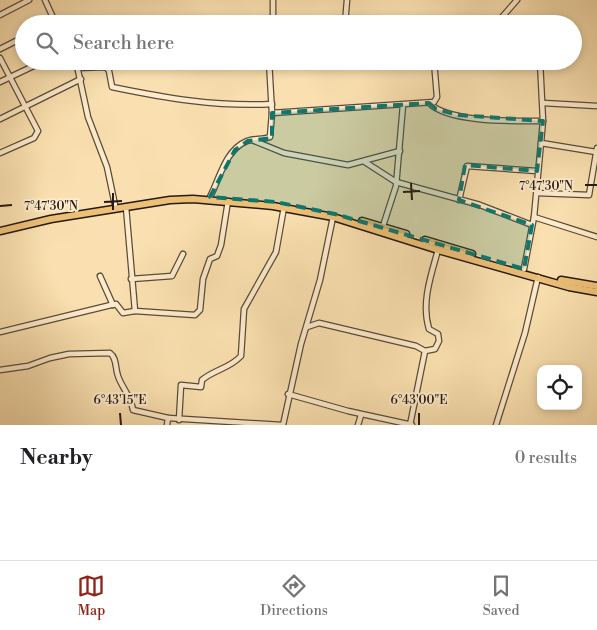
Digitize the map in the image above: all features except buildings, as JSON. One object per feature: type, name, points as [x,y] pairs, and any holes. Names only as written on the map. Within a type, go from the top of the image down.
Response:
[{"type":"main road","points":[[0,226],[115,205],[168,198],[210,197],[289,204],[383,226],[524,269],[567,281],[597,286]]},
{"type":"main road","points":[[0,231],[51,219],[170,200],[228,201],[284,207],[333,217],[438,250],[538,278],[597,292]]},
{"type":"street","points":[[0,15],[29,0]]},
{"type":"street","points":[[45,0],[52,15]]},
{"type":"street","points":[[273,0],[273,15]]},
{"type":"street","points":[[346,15],[348,0]]},
{"type":"street","points":[[504,15],[517,0]]},
{"type":"street","points":[[0,49],[15,42]]},
{"type":"street","points":[[0,58],[38,131],[38,136],[0,153]]},
{"type":"street","points":[[0,82],[26,70]]},
{"type":"street","points":[[78,70],[88,117],[107,167],[115,205]]},
{"type":"street","points":[[108,70],[112,87],[167,98],[236,106],[272,104]]},
{"type":"street","points":[[210,197],[217,184],[219,173],[229,157],[243,143],[270,137],[272,104],[269,70]]},
{"type":"street","points":[[272,113],[434,102],[436,97],[434,70]]},
{"type":"street","points":[[524,269],[537,193],[537,171],[543,121],[541,70]]},
{"type":"street","points":[[0,119],[80,79]]},
{"type":"street","points":[[429,103],[436,109],[458,115],[543,121]]},
{"type":"street","points":[[543,103],[597,106]]},
{"type":"street","points":[[383,226],[396,182],[403,105]]},
{"type":"street","points":[[251,140],[284,153],[348,165],[365,162],[400,151]]},
{"type":"street","points":[[541,143],[596,152]]},
{"type":"street","points":[[537,193],[586,196],[591,190],[597,148]]},
{"type":"street","points":[[365,162],[396,182],[459,200],[532,225]]},
{"type":"street","points":[[459,200],[464,168],[467,166],[537,171]]},
{"type":"street","points":[[100,276],[113,304],[116,304],[123,313],[135,311],[195,315],[198,313],[204,279],[210,259],[217,256],[221,245],[228,201]]},
{"type":"street","points":[[126,206],[135,311]]},
{"type":"street","points":[[179,420],[181,386],[201,387],[202,380],[211,372],[231,366],[241,356],[244,309],[276,252],[284,207]]},
{"type":"street","points":[[0,370],[28,366],[69,354],[110,352],[114,355],[118,376],[132,399],[133,410],[179,420],[283,425],[288,394],[320,280],[333,217]]},
{"type":"street","points":[[534,218],[597,237]]},
{"type":"street","points":[[307,327],[319,323],[425,351],[435,349],[440,341],[438,334],[429,329],[426,320],[426,293],[438,250]]},
{"type":"street","points":[[132,279],[172,276],[183,254]]},
{"type":"street","points":[[496,425],[525,333],[538,278]]},
{"type":"street","points":[[0,332],[113,304]]},
{"type":"street","points":[[288,394],[361,415],[411,425],[425,351]]},
{"type":"street","points":[[358,425],[361,415]]},
{"type":"street","points":[[167,425],[168,418]]},
{"type":"highlighted area","points":[[429,103],[436,109],[458,115],[543,121],[537,171],[465,165],[459,200],[532,225],[524,269],[335,214],[276,202],[210,197],[235,150],[248,141],[272,138],[272,113],[297,110]]}]
